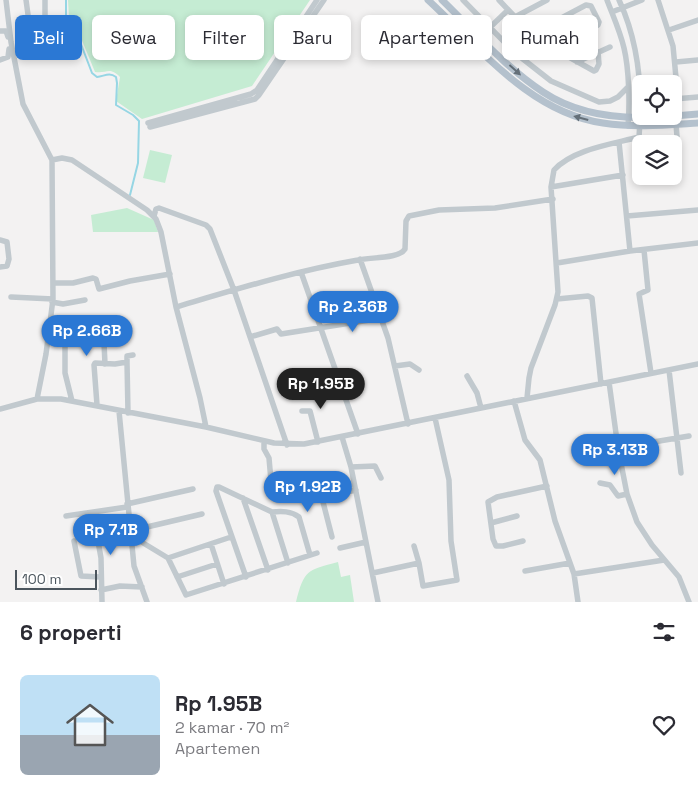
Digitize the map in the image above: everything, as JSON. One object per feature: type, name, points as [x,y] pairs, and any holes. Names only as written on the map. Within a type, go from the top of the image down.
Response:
[{"type":"main road","points":[[428,0],[444,15]]},
{"type":"main road","points":[[442,0],[457,15]]},
{"type":"main road","points":[[492,48],[517,73],[544,94],[571,106],[602,115],[629,118]]},
{"type":"main road","points":[[491,60],[512,80],[540,100],[568,114],[601,123],[639,127],[664,125]]},
{"type":"main road","points":[[682,115],[698,114]]},
{"type":"main road","points":[[682,124],[698,123]]},
{"type":"street","points":[[6,0],[11,42],[23,104],[52,160],[52,301],[48,342],[37,398]]},
{"type":"street","points":[[26,0],[29,22],[45,18],[45,0]]},
{"type":"street","points":[[167,120],[251,94],[257,90],[317,0]]},
{"type":"street","points":[[149,125],[255,98],[259,95],[324,0]]},
{"type":"street","points":[[463,0],[479,15]]},
{"type":"street","points":[[499,0],[513,15]]},
{"type":"street","points":[[492,24],[507,8],[510,0]]},
{"type":"street","points":[[518,15],[538,3],[548,0]]},
{"type":"street","points":[[607,0],[625,50],[628,87],[628,126]]},
{"type":"street","points":[[619,0],[634,43],[638,75]]},
{"type":"street","points":[[612,12],[642,0]]},
{"type":"street","points":[[658,0],[669,30],[676,62],[676,75]]},
{"type":"street","points":[[567,15],[586,5],[591,6],[596,15]]},
{"type":"street","points":[[669,30],[698,20]]},
{"type":"street","points":[[492,28],[514,52],[535,69],[551,81],[577,93],[599,102],[605,102],[618,97],[628,87]]},
{"type":"street","points":[[0,31],[8,33],[9,54],[8,57],[0,60]]},
{"type":"street","points":[[573,60],[595,71],[599,66],[598,52],[610,47]]},
{"type":"street","points":[[577,62],[581,60]]},
{"type":"street","points":[[676,62],[698,60]]},
{"type":"street","points":[[682,98],[698,97]]},
{"type":"street","points":[[527,398],[531,368],[557,299],[557,263],[551,187],[554,170],[558,165],[584,152],[639,137],[639,127]]},
{"type":"street","points":[[619,142],[630,251]]},
{"type":"street","points":[[52,160],[62,158],[72,160],[154,216],[161,232],[176,307],[206,428]]},
{"type":"street","points":[[551,187],[623,175]]},
{"type":"street","points":[[176,307],[265,280],[360,259],[399,255],[405,249],[406,221],[409,216],[439,210],[495,208],[553,199]]},
{"type":"street","points":[[154,216],[158,208],[206,225],[213,234],[277,413],[286,445]]},
{"type":"street","points":[[627,216],[698,210]]},
{"type":"street","points":[[0,240],[7,242],[9,259],[7,266],[0,267]]},
{"type":"street","points":[[557,263],[630,251],[698,243]]},
{"type":"street","points":[[644,250],[648,290],[639,294],[651,374]]},
{"type":"street","points":[[360,259],[382,318],[408,424]]},
{"type":"street","points":[[301,272],[358,434]]},
{"type":"street","points":[[53,282],[73,283],[93,278],[96,279],[99,289],[170,274]]},
{"type":"street","points":[[557,299],[588,296],[592,298],[601,384]]},
{"type":"street","points":[[11,297],[64,304],[85,300]]},
{"type":"street","points":[[250,337],[277,329],[281,334],[382,318]]},
{"type":"street","points":[[48,342],[104,343],[105,364]]},
{"type":"street","points":[[65,343],[66,373],[72,401]]},
{"type":"street","points":[[128,412],[126,362],[127,356],[133,354]]},
{"type":"street","points":[[97,405],[94,365],[96,363],[126,362]]},
{"type":"street","points":[[395,366],[410,364],[419,370]]},
{"type":"street","points":[[0,409],[37,398],[72,401],[286,445],[318,442],[698,364]]},
{"type":"street","points":[[669,370],[681,473]]},
{"type":"street","points":[[467,376],[477,392],[481,408]]},
{"type":"street","points":[[609,382],[618,448],[627,494],[640,528],[679,577],[690,602]]},
{"type":"street","points":[[514,401],[521,431],[530,448],[539,458],[555,521],[574,574],[578,602]]},
{"type":"street","points":[[302,411],[310,410],[318,442]]},
{"type":"street","points":[[119,411],[134,566],[146,602]]},
{"type":"street","points":[[414,546],[423,586],[457,580],[451,541],[449,480],[435,418]]},
{"type":"street","points":[[618,448],[689,436]]},
{"type":"street","points":[[342,437],[351,467],[378,602]]},
{"type":"street","points":[[264,441],[264,449],[270,458],[270,481]]},
{"type":"street","points":[[351,467],[375,466],[381,478]]},
{"type":"street","points":[[600,483],[610,485],[618,496],[627,494]]},
{"type":"street","points":[[523,540],[503,546],[496,546],[487,504],[490,500],[547,486]]},
{"type":"street","points":[[246,577],[216,488],[219,487],[272,512],[294,513],[298,517],[310,555]]},
{"type":"street","points":[[66,516],[78,513],[94,513],[193,488]]},
{"type":"street","points":[[332,538],[323,502],[329,496],[356,490]]},
{"type":"street","points":[[243,498],[268,570]]},
{"type":"street","points":[[272,512],[288,563]]},
{"type":"street","points":[[94,513],[101,558],[102,602]]},
{"type":"street","points":[[130,532],[202,514]]},
{"type":"street","points":[[491,523],[517,516]]},
{"type":"street","points":[[130,532],[168,558],[186,595],[317,553]]},
{"type":"street","points":[[168,558],[232,538]]},
{"type":"street","points":[[74,541],[81,576],[100,577]]},
{"type":"street","points":[[340,548],[366,542]]},
{"type":"street","points":[[211,544],[224,584]]},
{"type":"street","points":[[574,574],[664,560]]},
{"type":"street","points":[[526,571],[570,562]]},
{"type":"street","points":[[177,577],[217,564]]},
{"type":"street","points":[[373,573],[419,564]]},
{"type":"street","points":[[101,590],[120,586],[142,587]]},
{"type":"green space","points":[[68,0],[310,0],[300,15],[274,15],[274,53],[252,86],[142,119],[116,101],[120,77],[110,71],[95,72],[82,40],[82,15],[69,15]]},
{"type":"green space","points":[[150,150],[172,155],[165,183],[143,178]]},
{"type":"green space","points":[[127,208],[154,220],[158,232],[93,232],[91,215]]},
{"type":"green space","points":[[338,562],[341,577],[350,575],[354,602],[296,602],[302,583],[308,573],[319,567]]},
{"type":"waterway","points":[[66,0],[66,18],[71,29],[79,39],[92,73],[97,77],[109,75],[116,77],[116,105],[139,121],[138,163],[130,195]]}]
